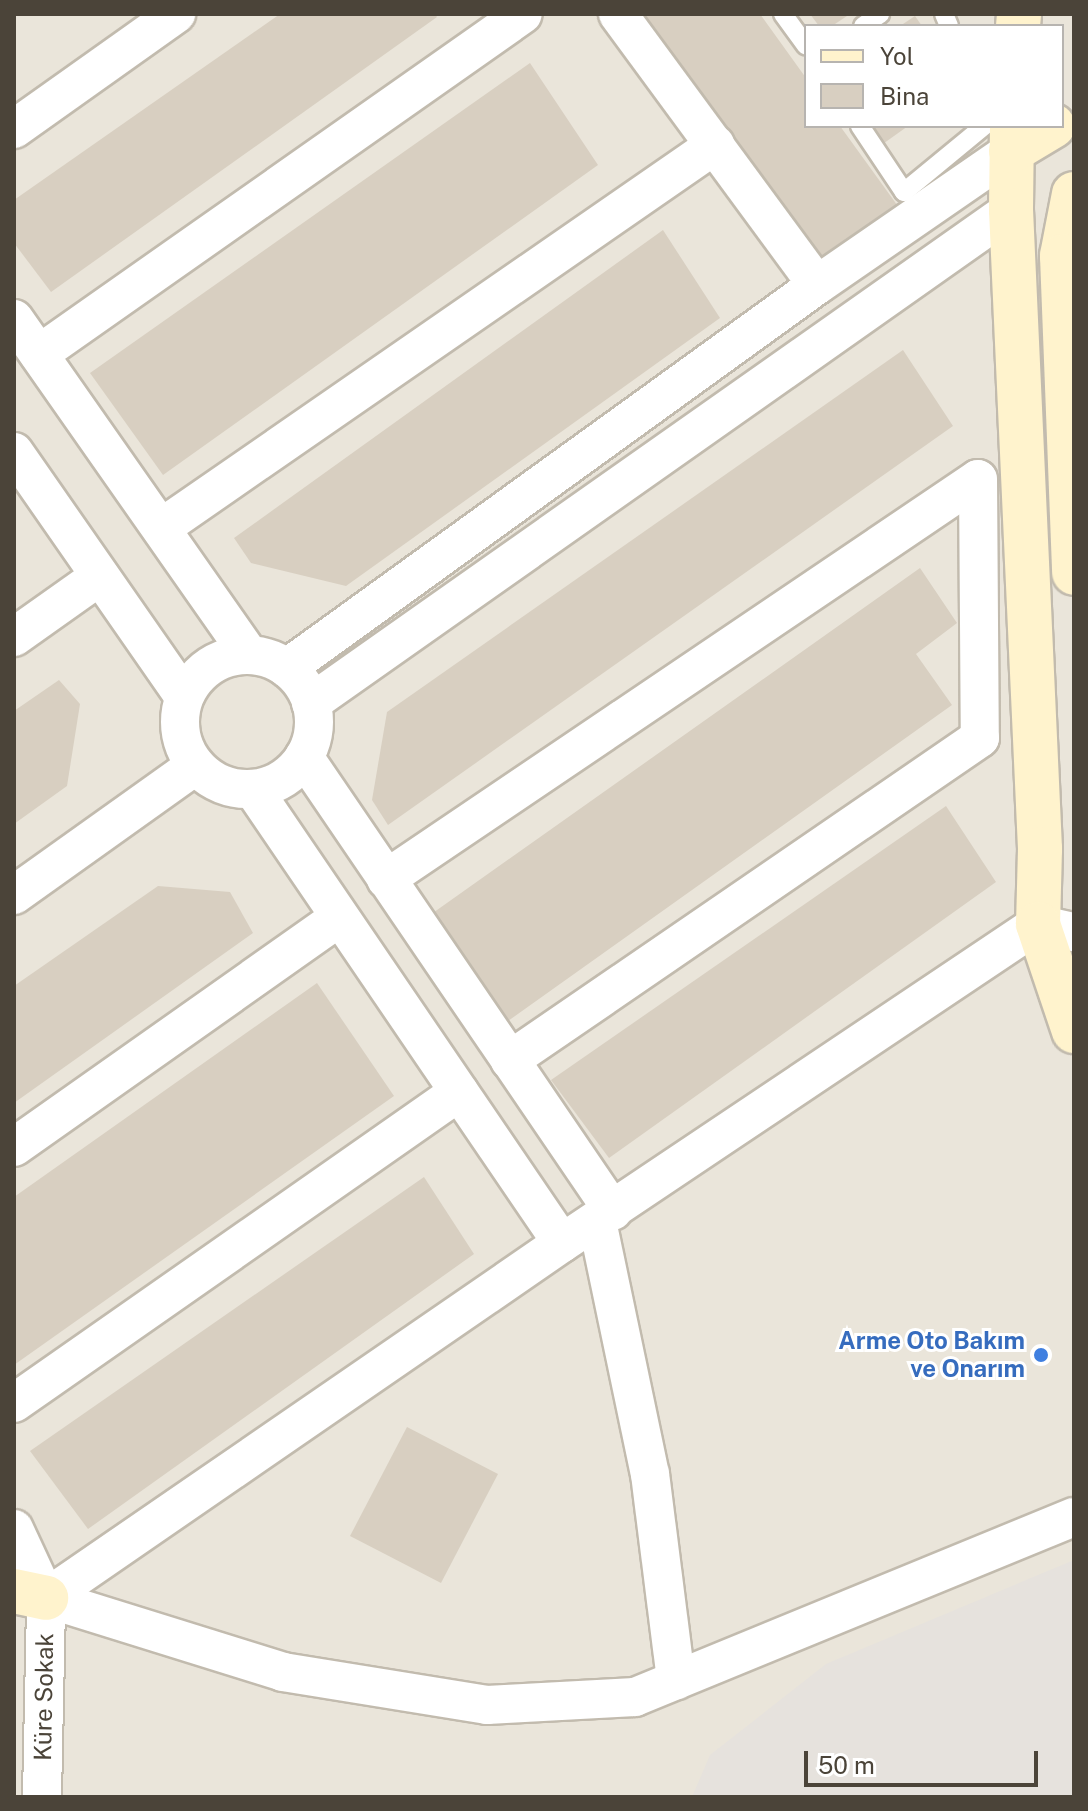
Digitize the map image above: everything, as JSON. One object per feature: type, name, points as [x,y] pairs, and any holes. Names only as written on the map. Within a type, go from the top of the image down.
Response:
[{"type":"main road","points":[[1040,128],[1002,134],[1011,210],[1039,833],[1074,1031]]},
{"type":"main road","points":[[1011,210],[1074,174]]},
{"type":"main road","points":[[1074,194],[1062,256],[1074,573]]},
{"type":"street","points":[[14,129],[176,14]]},
{"type":"street","points":[[39,354],[523,14]]},
{"type":"street","points":[[618,14],[817,285]]},
{"type":"street","points":[[287,668],[817,285],[1002,134]]},
{"type":"street","points":[[161,528],[715,145]]},
{"type":"street","points":[[311,703],[1011,210]]},
{"type":"street","points":[[14,319],[249,655]]},
{"type":"street","points":[[14,452],[184,697]]},
{"type":"street","points":[[386,879],[978,479],[980,738],[510,1060]]},
{"type":"street","points":[[14,637],[100,576]]},
{"type":"street","points":[[249,655],[269,659],[287,668],[302,684],[311,703],[314,721],[304,757],[291,773],[273,784],[253,789],[231,788],[212,780],[189,755],[179,720],[184,697],[199,674],[222,659],[249,655]]},
{"type":"street","points":[[14,864],[189,755]]},
{"type":"street","points":[[14,895],[189,755]]},
{"type":"street","points":[[304,757],[510,1060],[605,1216],[650,1474],[676,1680]]},
{"type":"street","points":[[253,789],[562,1243]]},
{"type":"street","points":[[14,1147],[339,918]]},
{"type":"street","points":[[30,1594],[562,1243],[1056,928]]},
{"type":"street","points":[[14,1403],[459,1092]]},
{"type":"street","points":[[30,1594],[283,1672],[487,1705],[635,1697],[1074,1517]]},
{"type":"street","points":[[14,1529],[30,1594]]},
{"type":"street","name":"Küre Sokak","points":[[30,1594],[42,1797]]},
{"type":"lane","points":[[783,14],[804,43]]},
{"type":"lane","points":[[861,128],[904,192],[1002,134]]},
{"type":"shaded area","points":[[14,14],[1074,14],[1074,1797],[14,1797]]},
{"type":"shaded area","points":[[1074,1560],[1074,1797],[692,1797],[710,1755],[826,1664]]},
{"type":"building","points":[[280,14],[435,14],[437,17],[51,292],[14,243],[14,200]]},
{"type":"building","points":[[639,14],[760,14],[804,75],[804,128],[841,128],[900,209],[817,267]]},
{"type":"building","points":[[810,14],[850,14],[835,24],[818,24]]},
{"type":"building","points":[[915,16],[921,24],[903,24]]},
{"type":"building","points":[[530,63],[598,165],[163,475],[90,373]]},
{"type":"building","points":[[867,128],[905,128],[880,146]]},
{"type":"building","points":[[663,230],[720,318],[346,586],[251,563],[234,538]]},
{"type":"building","points":[[903,350],[953,426],[388,825],[372,800],[387,712]]},
{"type":"building","points":[[920,568],[957,623],[916,654],[952,705],[501,1026],[430,915]]},
{"type":"building","points":[[59,680],[80,704],[67,786],[14,824],[14,711]]},
{"type":"building","points":[[946,806],[996,882],[609,1158],[551,1080]]},
{"type":"building","points":[[158,886],[230,892],[253,933],[14,1103],[14,986]]},
{"type":"building","points":[[317,983],[394,1096],[14,1365],[14,1197]]},
{"type":"building","points":[[424,1177],[474,1254],[88,1529],[30,1451]]},
{"type":"building","points":[[407,1427],[498,1474],[441,1583],[350,1536]]},
{"type":"place","name":"Arme Oto Bakım ve Onarım","points":[[1041,1355]]}]
